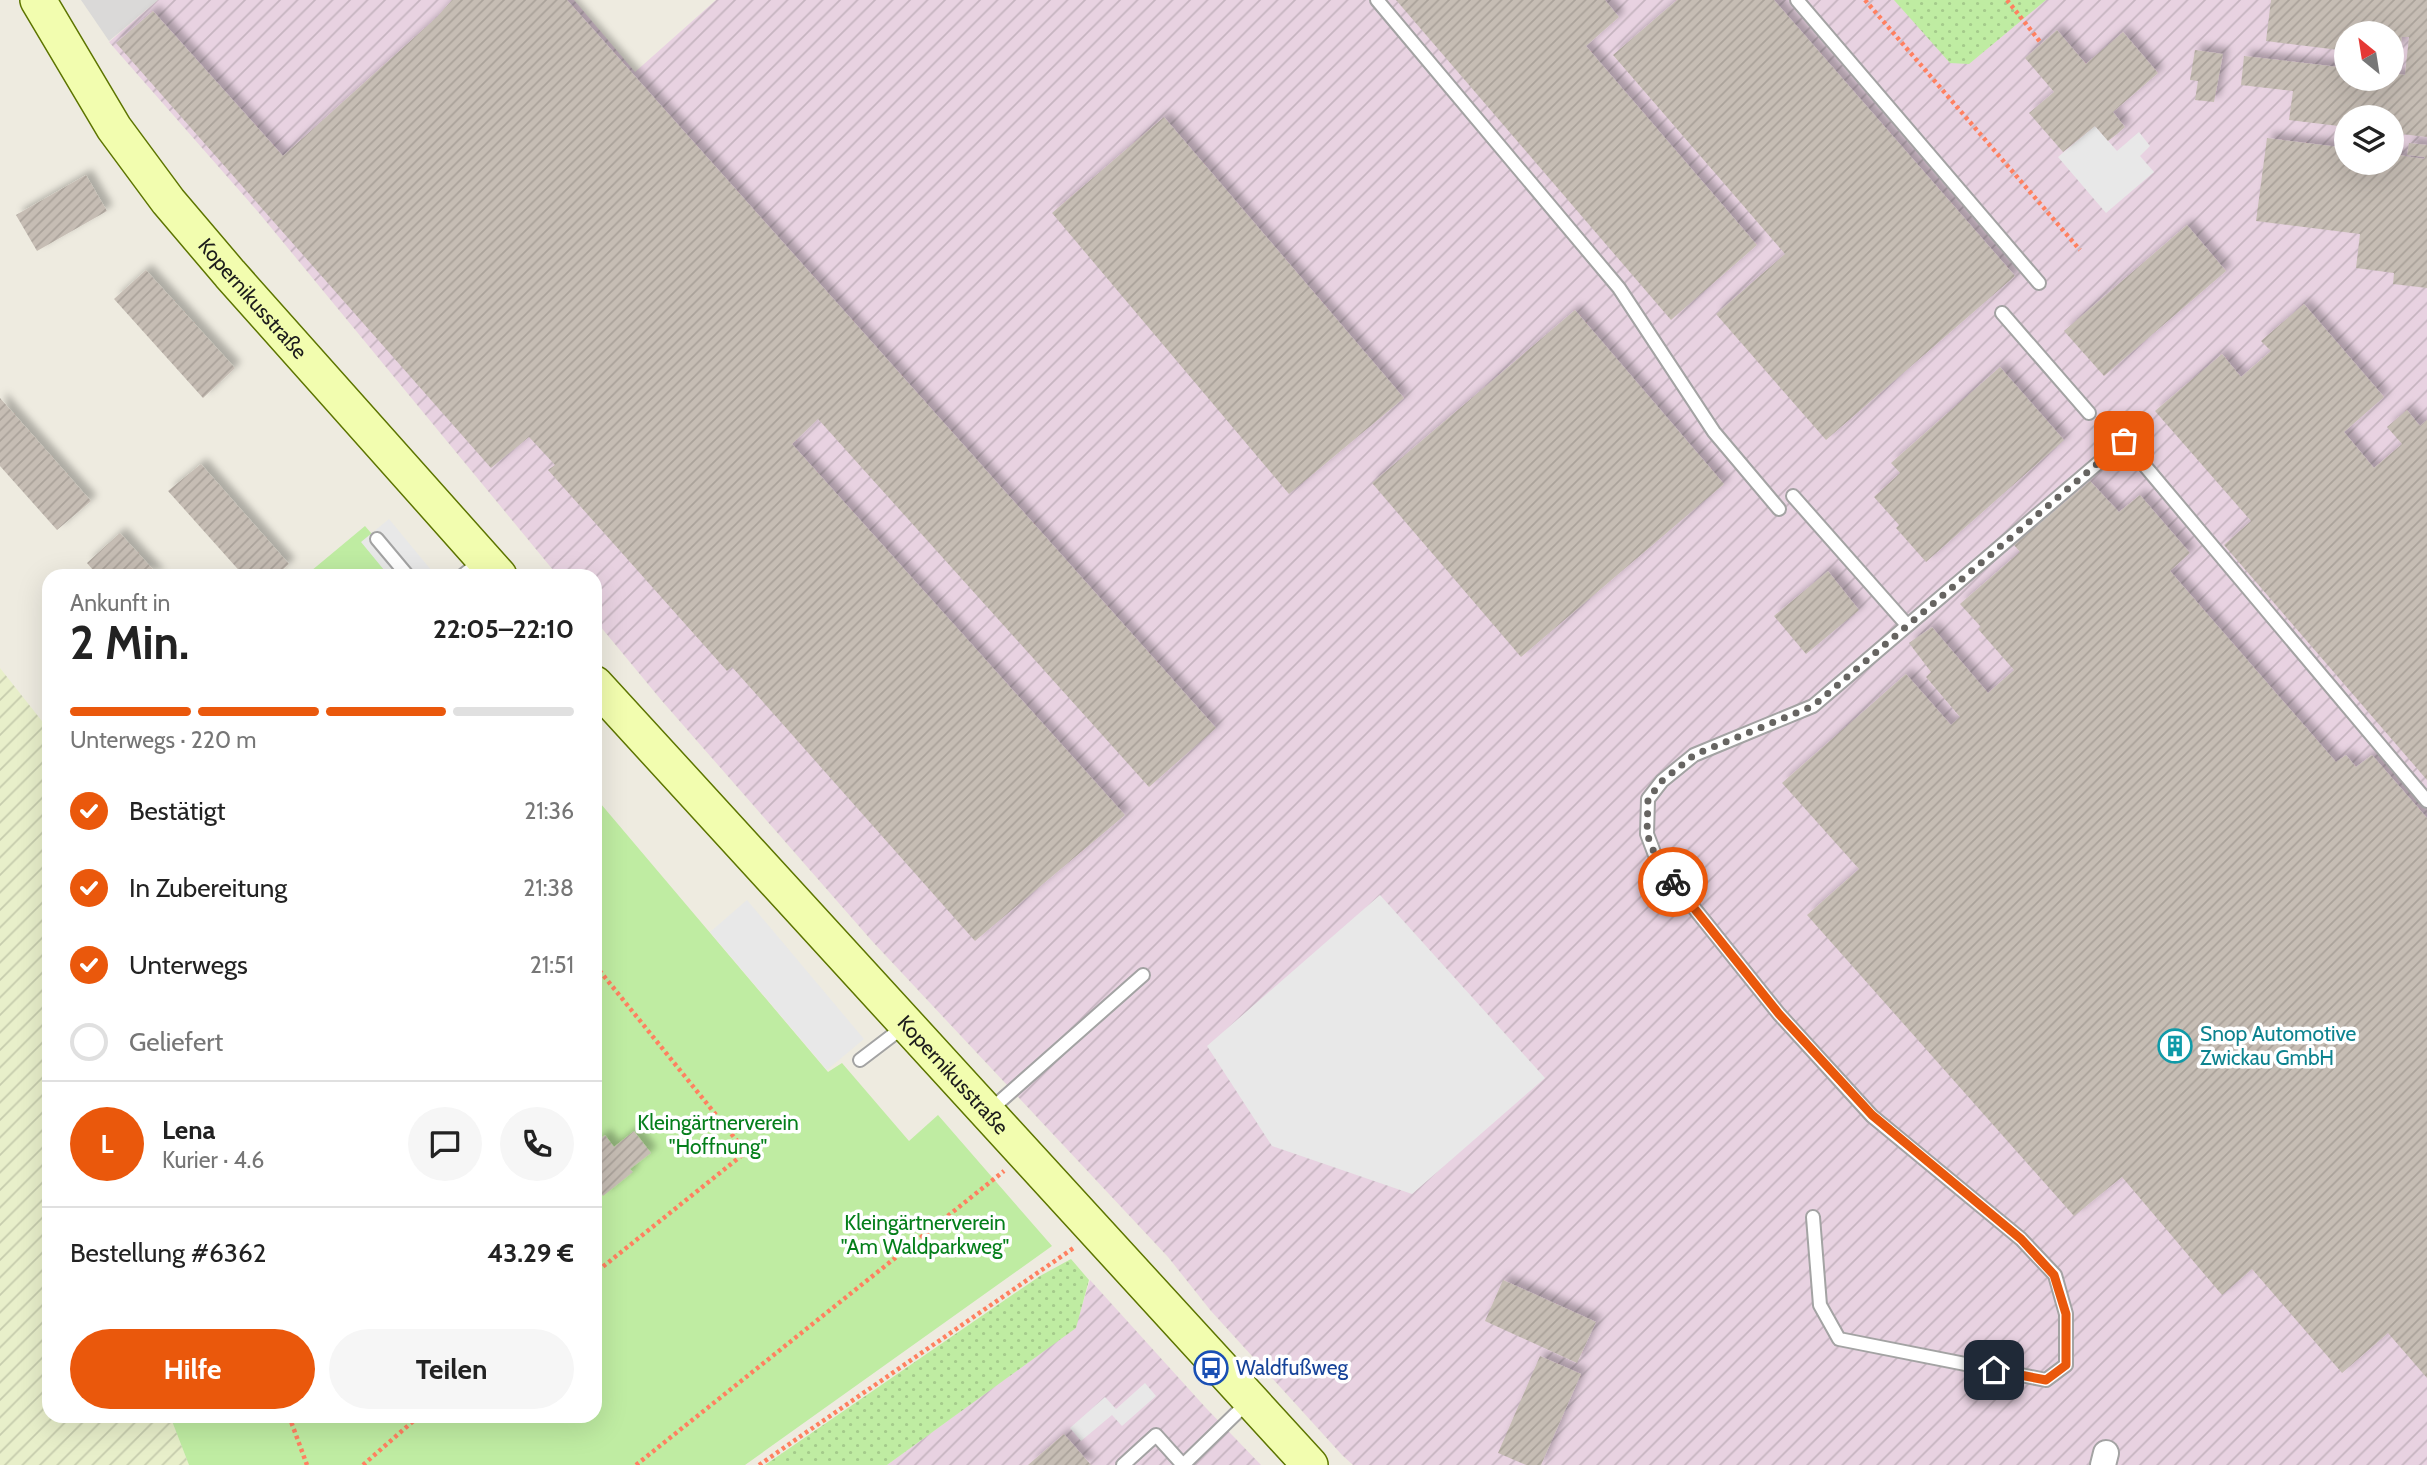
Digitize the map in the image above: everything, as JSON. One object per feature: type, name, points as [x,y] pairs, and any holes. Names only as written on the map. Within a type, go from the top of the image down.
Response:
[{"type":"street","name":"Kopernikusstraße","points":[[38,0],[114,128],[168,201],[481,569]]},
{"type":"street","name":"Kopernikusstraße","points":[[602,692],[1310,1465]]},
{"type":"lane","points":[[1377,0],[1619,288],[1714,432],[1779,509]]},
{"type":"lane","points":[[1797,0],[2039,283]]},
{"type":"lane","points":[[2002,313],[2089,413]]},
{"type":"lane","points":[[1813,1217],[1819,1305],[1839,1339],[2046,1380],[2066,1365],[2066,1314],[2054,1275],[2021,1239],[1872,1115],[1779,1014],[1658,863],[1647,834],[1648,799],[1662,781],[1694,755],[1813,706],[2124,441],[2427,801]]},
{"type":"lane","points":[[1793,496],[1907,625]]},
{"type":"lane","points":[[377,539],[402,569]]},
{"type":"lane","points":[[988,1112],[1143,975]]},
{"type":"lane","points":[[860,1060],[906,1025]]},
{"type":"lane","points":[[1122,1465],[1156,1435],[1183,1465],[1251,1400]]},
{"type":"path","points":[[1865,0],[2080,250]]},
{"type":"path","points":[[2007,0],[2041,43]]},
{"type":"path","points":[[602,974],[746,1152],[602,1267]]},
{"type":"path","points":[[636,1465],[1026,1154]]},
{"type":"path","points":[[759,1465],[1096,1231]]},
{"type":"path","points":[[292,1423],[307,1465]]},
{"type":"path","points":[[363,1465],[411,1423]]},
{"type":"shaded area","points":[[81,0],[158,0],[109,41]]},
{"type":"shaded area","points":[[158,0],[574,0],[635,72],[716,0],[2427,0],[2427,1465],[1353,1465],[1211,1311],[1168,1257],[872,941],[662,701],[602,628],[602,569],[552,569],[259,213],[109,42]]},
{"type":"shaded area","points":[[2095,126],[2117,151],[2139,132],[2150,146],[2140,156],[2154,172],[2106,213],[2058,157]]},
{"type":"shaded area","points":[[389,519],[430,569],[383,569],[361,542]]},
{"type":"shaded area","points":[[1380,895],[1545,1078],[1412,1194],[1272,1146],[1207,1046]]},
{"type":"shaded area","points":[[747,900],[864,1039],[827,1070],[710,932]]},
{"type":"shaded area","points":[[1090,1280],[1261,1465],[887,1465],[1075,1328]]},
{"type":"shaded area","points":[[1145,1383],[1156,1396],[1122,1426],[1112,1415],[1081,1441],[1070,1428],[1105,1397],[1116,1409]]},
{"type":"green space","points":[[1894,0],[2046,0],[1969,64],[1950,63]]},
{"type":"green space","points":[[365,526],[402,569],[313,569]]},
{"type":"green space","points":[[0,668],[42,721],[42,1423],[173,1423],[189,1465],[0,1465]]},
{"type":"green space","points":[[602,805],[828,1072],[842,1063],[909,1141],[938,1115],[1052,1246],[745,1465],[189,1465],[173,1423],[602,1423]]},
{"type":"green space","points":[[1071,1259],[1089,1280],[1076,1328],[887,1465],[765,1465],[1040,1276]]},
{"type":"building","points":[[452,0],[567,0],[1216,728],[1149,787],[818,419],[792,444],[1125,815],[975,941],[732,667],[727,671],[548,470],[555,465],[529,437],[491,468],[116,43],[153,11],[283,156],[437,17]]},
{"type":"building","points":[[1396,0],[1605,0],[1619,17],[1586,46],[1757,245],[1671,320]]},
{"type":"building","points":[[1677,0],[1774,0],[2015,276],[1826,440],[1716,314],[1785,254],[1613,55]]},
{"type":"building","points":[[2271,0],[2427,0],[2427,137],[2404,134],[2404,105],[2334,105],[2334,125],[2289,120],[2293,91],[2241,85],[2244,56],[2334,66],[2334,91],[2404,91],[2409,37],[2404,37],[2404,21],[2334,21],[2334,49],[2266,41]]},
{"type":"building","points":[[2057,30],[2086,64],[2123,32],[2158,73],[2113,112],[2125,127],[2108,141],[2095,126],[2063,152],[2029,113],[2054,92],[2025,58]]},
{"type":"building","points":[[2195,50],[2223,54],[2214,102],[2195,100],[2198,81],[2190,80]]},
{"type":"building","points":[[1164,117],[1404,398],[1289,494],[1052,213]]},
{"type":"building","points":[[2267,138],[2334,146],[2334,175],[2404,175],[2404,156],[2425,157],[2407,155],[2409,143],[2427,145],[2427,288],[2393,284],[2394,273],[2356,268],[2360,234],[2256,221]]},
{"type":"building","points":[[86,175],[107,211],[37,251],[16,215]]},
{"type":"building","points":[[2187,225],[2226,271],[2104,376],[2064,331]]},
{"type":"building","points":[[146,270],[235,368],[203,398],[114,299]]},
{"type":"building","points":[[2304,304],[2384,397],[2344,432],[2374,468],[2402,444],[2387,427],[2407,410],[2420,426],[2427,420],[2427,780],[2224,545],[2251,521],[2155,411],[2222,354],[2241,377],[2271,351],[2261,341]]},
{"type":"building","points":[[1575,310],[1724,484],[1521,657],[1372,483]]},
{"type":"building","points":[[2000,367],[2064,440],[1926,562],[1896,528],[1899,525],[1874,497],[1900,473],[1891,463]]},
{"type":"building","points":[[0,398],[91,501],[57,530],[0,466]]},
{"type":"building","points":[[201,464],[289,564],[283,569],[238,569],[168,491]]},
{"type":"building","name":"Snop Automotive Zwickau GmbH","points":[[2090,481],[2119,512],[2140,495],[2190,553],[2170,571],[2336,762],[2346,755],[2356,767],[2372,755],[2427,818],[2427,1378],[2388,1333],[2342,1373],[2252,1269],[2222,1295],[2122,1177],[2074,1216],[1807,915],[1859,869],[1782,783],[1906,674],[1951,725],[1960,717],[1926,677],[1931,672],[1909,643],[1932,627],[1988,693],[2014,670],[1960,604],[2020,552],[2014,545]]},
{"type":"building","points":[[120,533],[153,569],[92,569],[87,563]]},
{"type":"building","points":[[1828,571],[1859,610],[1806,654],[1774,616]]},
{"type":"building","points":[[634,1131],[651,1153],[630,1169],[633,1172],[603,1196],[602,1137],[605,1135],[614,1147]]},
{"type":"building","points":[[1503,1280],[1596,1322],[1577,1363],[1485,1321]]},
{"type":"building","points":[[1540,1356],[1581,1374],[1541,1465],[1526,1465],[1498,1453]]},
{"type":"building","points":[[1064,1434],[1091,1465],[1028,1465]]},
{"type":"way so far","points":[[1673,882],[1658,863],[1647,834],[1648,799],[1662,781],[1694,755],[1813,706],[2124,441]]},
{"type":"place","name":"Snop Automotive Zwickau GmbH","points":[[2175,1046]]},
{"type":"place","name":"Waldfußweg","points":[[1211,1368]]},
{"type":"route","points":[[1673,882],[1779,1014],[1872,1115],[2021,1239],[2054,1275],[2066,1314],[2066,1365],[2046,1380],[1994,1370]]},
{"type":"park label","name":"Kleingärtnerverein \"Hoffnung\"","points":[[718,1135]]},
{"type":"park label","name":"Kleingärtnerverein \"Am Waldparkweg\"","points":[[925,1235]]}]
